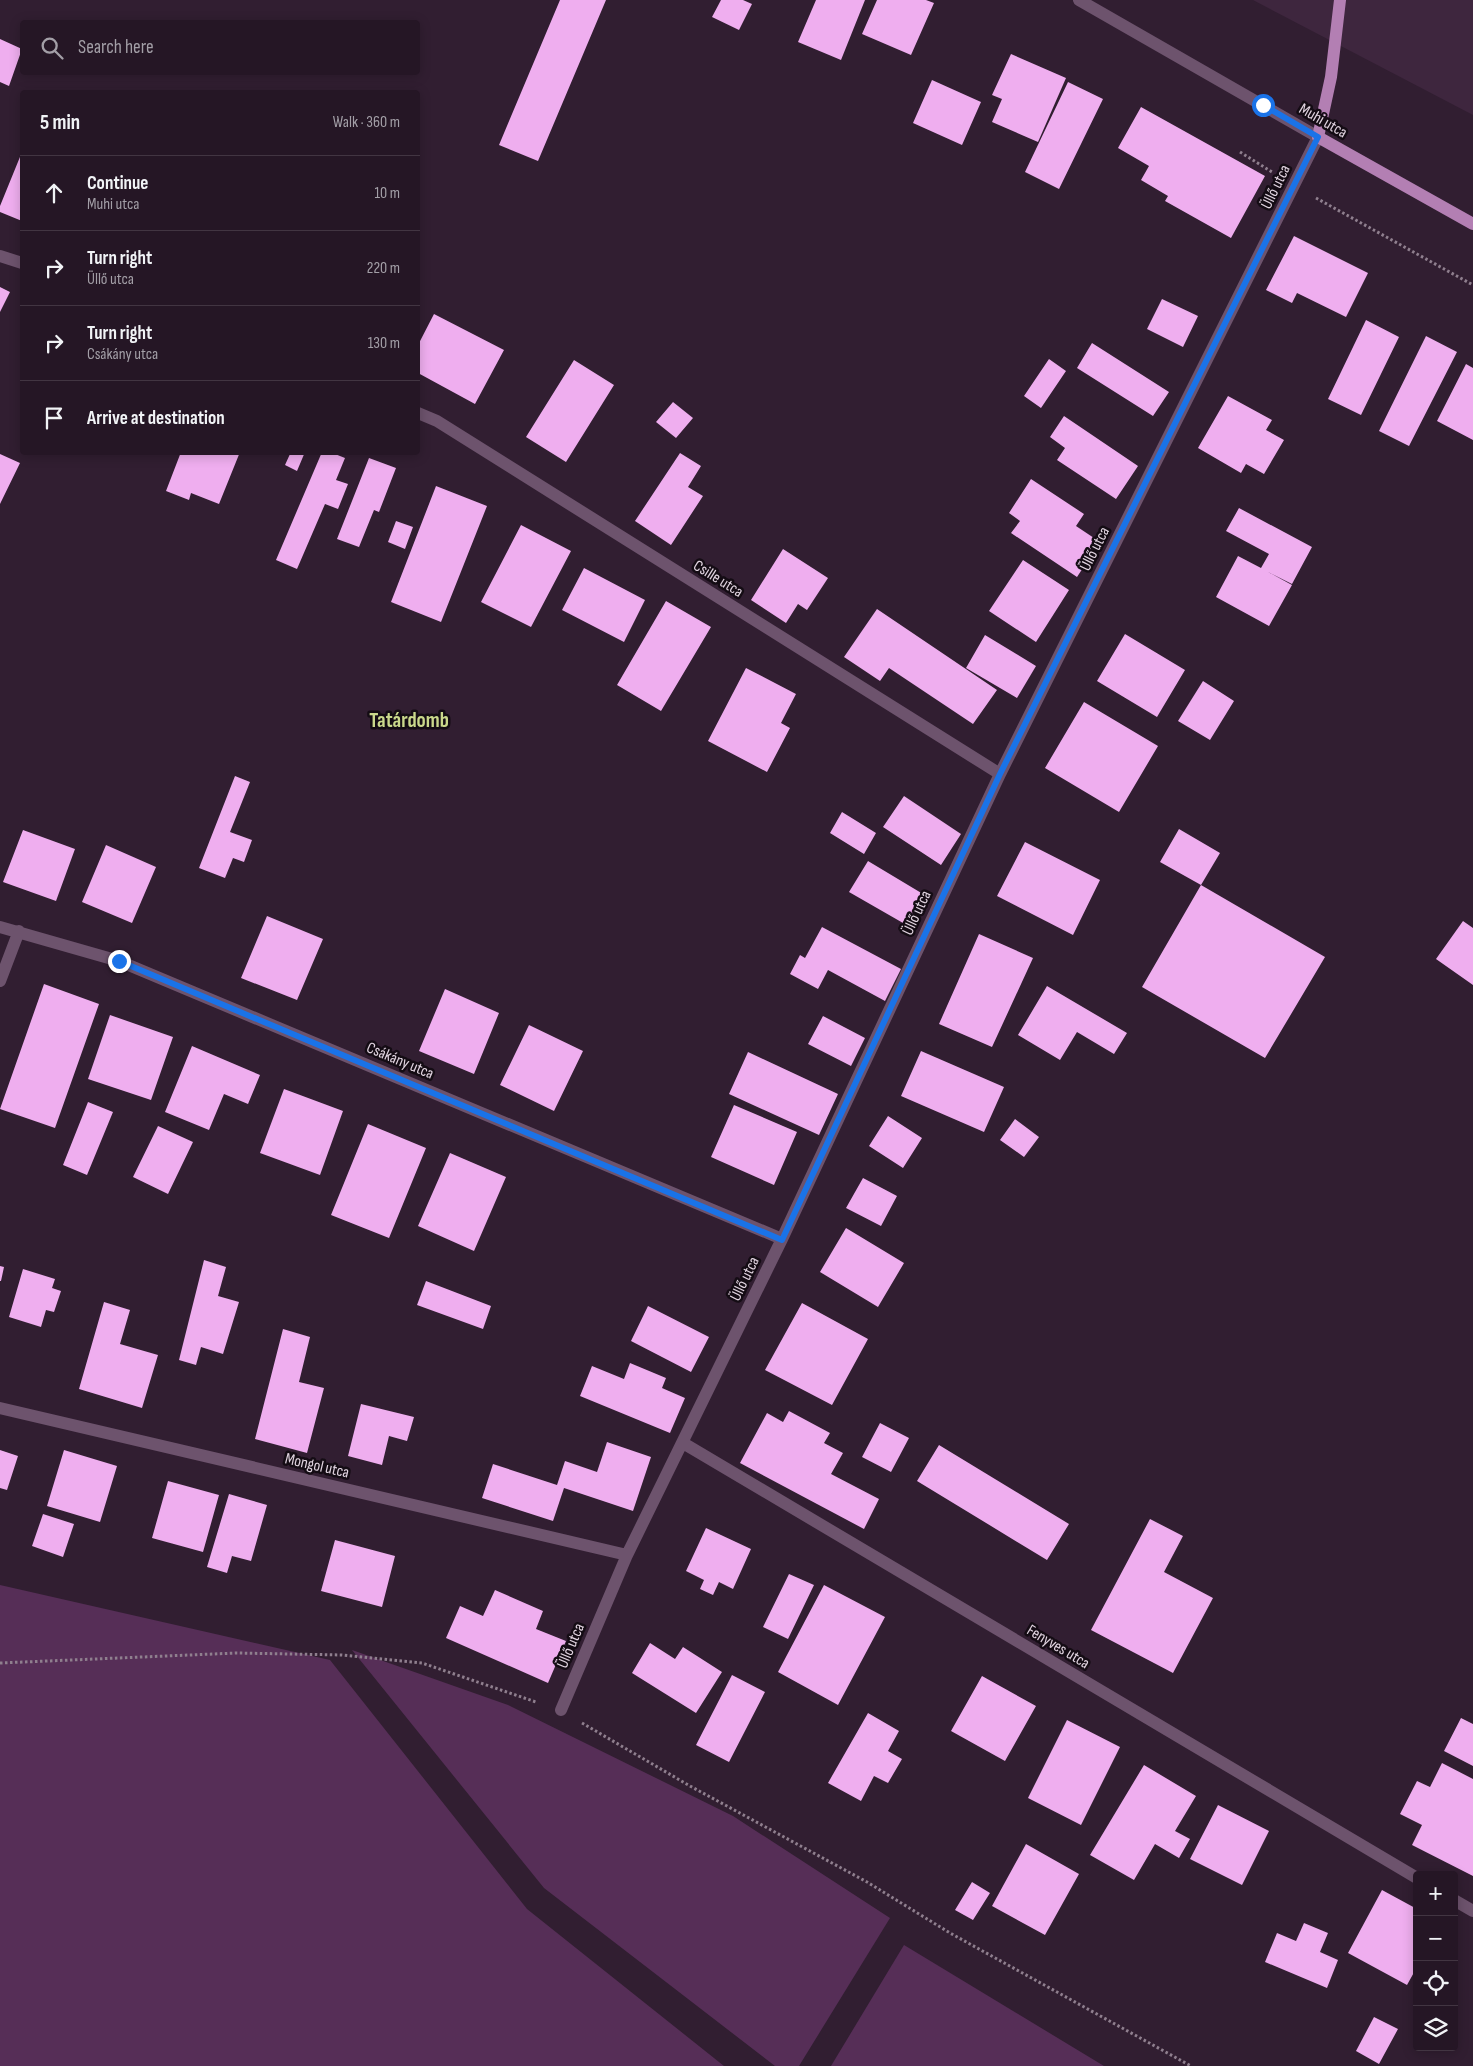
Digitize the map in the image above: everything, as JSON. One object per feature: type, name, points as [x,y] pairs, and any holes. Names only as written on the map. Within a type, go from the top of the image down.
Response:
[{"type":"main road","points":[[1318,137],[1331,77],[1340,0]]},
{"type":"main road","name":"Muhi utca","points":[[1318,137],[1473,224]]},
{"type":"street","name":"Muhi utca","points":[[1079,0],[1318,137]]},
{"type":"street","name":"Üllő utca","points":[[561,1710],[627,1555],[782,1240],[1000,774],[1318,137]]},
{"type":"street","points":[[0,256],[20,262]]},
{"type":"street","name":"Csille utca","points":[[420,414],[437,422],[1000,774]]},
{"type":"street","name":"Csákány utca","points":[[0,927],[119,961],[782,1240]]},
{"type":"street","points":[[0,981],[19,931]]},
{"type":"street","name":"Mongol utca","points":[[0,1408],[627,1555]]},
{"type":"street","name":"Fenyves utca","points":[[683,1443],[1413,1876]]},
{"type":"street","points":[[1458,1902],[1473,1911]]},
{"type":"path","points":[[1240,152],[1294,186],[1473,285]]},
{"type":"path","points":[[0,1663],[237,1653],[342,1655],[422,1663],[561,1710],[690,1786],[867,1882],[950,1933],[1191,2066]]},
{"type":"shaded area","points":[[1253,0],[1473,0],[1473,115]]},
{"type":"shaded area","points":[[0,1585],[330,1660],[527,1909],[724,2066],[0,2066]]},
{"type":"shaded area","points":[[352,1650],[508,1705],[733,1816],[890,1918],[799,2066],[775,2066],[544,1888]]},
{"type":"shaded area","points":[[904,1945],[1104,2066],[831,2066]]},
{"type":"building","points":[[560,0],[606,0],[538,161],[499,145]]},
{"type":"building","points":[[721,0],[743,0],[752,4],[739,30],[712,17]]},
{"type":"building","points":[[816,0],[865,0],[841,60],[798,42]]},
{"type":"building","points":[[877,0],[926,0],[934,3],[911,55],[862,34]]},
{"type":"building","points":[[0,39],[20,48],[20,55],[9,86],[0,82]]},
{"type":"building","points":[[1011,54],[1066,78],[1038,142],[992,122],[1002,99],[992,95]]},
{"type":"building","points":[[932,80],[981,102],[962,145],[913,123]]},
{"type":"building","points":[[1068,82],[1103,99],[1059,189],[1025,172]]},
{"type":"building","points":[[1141,107],[1265,176],[1231,238],[1165,201],[1168,196],[1141,180],[1149,166],[1118,148]]},
{"type":"building","points":[[20,157],[20,220],[0,212],[0,206]]},
{"type":"building","points":[[1294,236],[1368,273],[1346,317],[1297,293],[1292,303],[1266,290]]},
{"type":"building","points":[[0,287],[10,292],[0,312]]},
{"type":"building","points":[[1162,299],[1198,316],[1183,347],[1147,329]]},
{"type":"building","points":[[434,314],[504,350],[475,404],[420,374],[420,341]]},
{"type":"building","points":[[1366,320],[1399,337],[1361,415],[1328,399]]},
{"type":"building","points":[[1426,336],[1457,352],[1409,446],[1379,431]]},
{"type":"building","points":[[1092,343],[1169,392],[1153,416],[1077,368]]},
{"type":"building","points":[[1049,359],[1066,371],[1041,408],[1024,396]]},
{"type":"building","points":[[574,360],[614,385],[566,462],[526,437]]},
{"type":"building","points":[[1466,364],[1473,368],[1473,440],[1437,421]]},
{"type":"building","points":[[1228,396],[1272,420],[1266,430],[1284,440],[1264,474],[1246,464],[1241,473],[1198,448]]},
{"type":"building","points":[[673,402],[693,418],[676,438],[656,422]]},
{"type":"building","points":[[1064,416],[1138,466],[1116,499],[1057,460],[1065,448],[1050,437]]},
{"type":"building","points":[[680,453],[701,466],[688,487],[703,496],[671,545],[635,521]]},
{"type":"building","points":[[0,454],[20,463],[0,504]]},
{"type":"building","points":[[180,455],[239,455],[219,504],[191,493],[189,500],[166,491]]},
{"type":"building","points":[[290,455],[304,455],[297,471],[285,465]]},
{"type":"building","points":[[321,455],[338,455],[345,458],[336,480],[348,484],[338,509],[325,504],[297,569],[276,560]]},
{"type":"building","points":[[369,458],[396,468],[379,512],[374,510],[359,547],[337,539]]},
{"type":"building","points":[[1031,479],[1084,514],[1076,526],[1100,542],[1077,577],[1011,533],[1020,521],[1009,513]]},
{"type":"building","points":[[436,486],[487,506],[441,622],[391,602]]},
{"type":"building","points":[[1239,508],[1312,547],[1292,584],[1268,572],[1292,585],[1269,626],[1216,597],[1238,556],[1261,568],[1269,554],[1226,531]]},
{"type":"building","points":[[396,521],[413,527],[405,549],[388,542]]},
{"type":"building","points":[[521,525],[571,551],[531,627],[481,602]]},
{"type":"building","points":[[783,549],[828,578],[807,610],[798,604],[786,623],[751,600]]},
{"type":"building","points":[[1023,560],[1069,590],[1036,642],[989,611]]},
{"type":"building","points":[[584,568],[645,600],[624,642],[562,610]]},
{"type":"building","points":[[666,601],[711,627],[661,711],[617,685]]},
{"type":"building","points":[[877,609],[997,690],[973,724],[889,668],[880,681],[844,657]]},
{"type":"building","points":[[1125,634],[1185,670],[1157,717],[1097,681]]},
{"type":"building","points":[[985,635],[1036,666],[1017,698],[966,668]]},
{"type":"building","points":[[746,668],[796,694],[781,723],[790,728],[767,772],[708,741]]},
{"type":"building","points":[[1203,681],[1234,701],[1210,740],[1178,721]]},
{"type":"building","points":[[1084,702],[1158,746],[1119,812],[1045,768]]},
{"type":"building","points":[[235,776],[250,782],[230,832],[252,840],[244,862],[233,858],[225,878],[199,868]]},
{"type":"building","points":[[904,796],[961,834],[941,865],[883,827]]},
{"type":"building","points":[[842,812],[876,833],[864,854],[830,833]]},
{"type":"building","points":[[1179,829],[1220,853],[1201,885],[1160,862]]},
{"type":"building","points":[[23,830],[75,849],[56,901],[3,882]]},
{"type":"building","points":[[1025,842],[1100,880],[1073,935],[997,896]]},
{"type":"building","points":[[106,845],[156,867],[132,923],[82,902]]},
{"type":"building","points":[[868,861],[928,897],[910,927],[849,892]]},
{"type":"building","points":[[1201,885],[1325,957],[1265,1058],[1142,987]]},
{"type":"building","points":[[267,916],[323,939],[297,1000],[241,978]]},
{"type":"building","points":[[1463,921],[1473,928],[1473,985],[1436,959]]},
{"type":"building","points":[[822,927],[901,969],[885,1001],[828,970],[818,989],[790,974],[800,955],[805,958]]},
{"type":"building","points":[[979,934],[1033,958],[992,1047],[939,1024]]},
{"type":"building","points":[[44,984],[99,1004],[55,1128],[0,1109]]},
{"type":"building","points":[[1047,986],[1127,1033],[1114,1054],[1077,1032],[1060,1060],[1018,1035]]},
{"type":"building","points":[[445,989],[499,1013],[474,1074],[419,1051]]},
{"type":"building","points":[[110,1015],[173,1037],[151,1100],[88,1079]]},
{"type":"building","points":[[823,1016],[865,1038],[851,1066],[808,1044]]},
{"type":"building","points":[[529,1025],[583,1051],[554,1111],[500,1085]]},
{"type":"building","points":[[192,1046],[260,1075],[248,1104],[224,1094],[209,1130],[165,1112]]},
{"type":"building","points":[[921,1051],[1004,1087],[984,1132],[901,1096]]},
{"type":"building","points":[[748,1052],[838,1094],[819,1135],[729,1094]]},
{"type":"building","points":[[284,1089],[343,1111],[320,1175],[260,1153]]},
{"type":"building","points":[[88,1102],[113,1112],[87,1175],[63,1165]]},
{"type":"building","points":[[734,1105],[797,1132],[774,1185],[711,1157]]},
{"type":"building","points":[[888,1116],[922,1138],[903,1168],[869,1146]]},
{"type":"building","points":[[1015,1119],[1039,1137],[1024,1157],[1000,1140]]},
{"type":"building","points":[[368,1124],[426,1148],[389,1238],[331,1215]]},
{"type":"building","points":[[158,1126],[193,1142],[168,1194],[133,1177]]},
{"type":"building","points":[[450,1153],[506,1177],[474,1251],[418,1226]]},
{"type":"building","points":[[863,1178],[897,1196],[881,1226],[846,1208]]},
{"type":"building","points":[[846,1228],[904,1263],[878,1307],[820,1272]]},
{"type":"building","points":[[204,1260],[226,1267],[218,1296],[239,1302],[223,1354],[201,1347],[196,1365],[179,1360]]},
{"type":"building","points":[[0,1266],[4,1267],[1,1281],[0,1281]]},
{"type":"building","points":[[23,1269],[55,1279],[52,1288],[61,1291],[54,1312],[46,1310],[41,1327],[9,1317]]},
{"type":"building","points":[[426,1281],[491,1306],[483,1329],[417,1305]]},
{"type":"building","points":[[104,1302],[130,1310],[120,1344],[158,1355],[142,1408],[79,1389]]},
{"type":"building","points":[[802,1303],[868,1339],[832,1405],[765,1370]]},
{"type":"building","points":[[648,1306],[709,1337],[691,1372],[631,1341]]},
{"type":"building","points":[[283,1329],[310,1337],[299,1382],[324,1388],[307,1453],[255,1439]]},
{"type":"building","points":[[630,1363],[666,1378],[662,1388],[685,1398],[670,1433],[580,1396],[592,1366],[624,1379]]},
{"type":"building","points":[[361,1404],[414,1417],[407,1441],[389,1436],[382,1465],[348,1456]]},
{"type":"building","points":[[789,1411],[830,1433],[824,1443],[843,1453],[831,1474],[879,1499],[864,1529],[740,1463],[767,1413],[783,1422]]},
{"type":"building","points":[[880,1423],[909,1438],[891,1472],[862,1457]]},
{"type":"building","points":[[607,1442],[651,1457],[633,1511],[564,1488],[553,1521],[482,1498],[493,1464],[557,1485],[565,1461],[597,1472]]},
{"type":"building","points":[[939,1445],[1069,1524],[1047,1560],[917,1481]]},
{"type":"building","points":[[0,1450],[18,1456],[7,1490],[0,1488]]},
{"type":"building","points":[[64,1450],[117,1466],[100,1522],[47,1506]]},
{"type":"building","points":[[168,1481],[219,1495],[203,1552],[152,1538]]},
{"type":"building","points":[[229,1494],[267,1505],[251,1561],[232,1556],[227,1573],[207,1567]]},
{"type":"building","points":[[43,1514],[74,1524],[63,1557],[32,1546]]},
{"type":"building","points":[[1150,1519],[1183,1536],[1164,1572],[1213,1598],[1173,1673],[1091,1630]]},
{"type":"building","points":[[706,1528],[751,1549],[733,1589],[719,1582],[713,1595],[700,1589],[704,1580],[686,1571]]},
{"type":"building","points":[[335,1540],[395,1556],[382,1607],[321,1591]]},
{"type":"building","points":[[789,1574],[814,1585],[788,1639],[763,1627]]},
{"type":"building","points":[[824,1585],[885,1617],[838,1705],[778,1672]]},
{"type":"building","points":[[495,1590],[543,1611],[536,1629],[566,1641],[548,1683],[446,1638],[460,1606],[483,1616]]},
{"type":"building","points":[[650,1643],[675,1659],[683,1647],[722,1672],[696,1713],[632,1673]]},
{"type":"building","points":[[732,1675],[765,1692],[729,1762],[696,1745]]},
{"type":"building","points":[[982,1676],[1036,1706],[1005,1761],[951,1731]]},
{"type":"building","points":[[868,1713],[899,1731],[888,1751],[902,1759],[888,1783],[874,1776],[861,1801],[828,1783]]},
{"type":"building","points":[[1461,1718],[1473,1724],[1473,1766],[1444,1751]]},
{"type":"building","points":[[1067,1720],[1120,1747],[1081,1825],[1028,1798]]},
{"type":"building","points":[[1442,1763],[1473,1779],[1473,1876],[1412,1845],[1422,1825],[1400,1814],[1417,1781],[1430,1787]]},
{"type":"building","points":[[1144,1765],[1196,1796],[1175,1831],[1190,1839],[1179,1858],[1155,1844],[1134,1880],[1090,1855]]},
{"type":"building","points":[[1218,1805],[1269,1831],[1242,1885],[1190,1859]]},
{"type":"building","points":[[1026,1844],[1079,1874],[1045,1935],[992,1906]]},
{"type":"building","points":[[972,1882],[990,1893],[973,1920],[955,1910]]},
{"type":"building","points":[[1382,1890],[1413,1907],[1413,1974],[1407,1985],[1348,1953]]},
{"type":"building","points":[[1304,1923],[1328,1933],[1320,1952],[1338,1960],[1327,1988],[1265,1962],[1277,1933],[1296,1941]]},
{"type":"building","points":[[1374,2017],[1398,2029],[1379,2064],[1356,2051]]},
{"type":"district","name":"Tatárdomb","points":[[409,720]]},
{"type":"route","points":[[119,961],[782,1240],[1000,774],[1318,137],[1263,105]]}]
